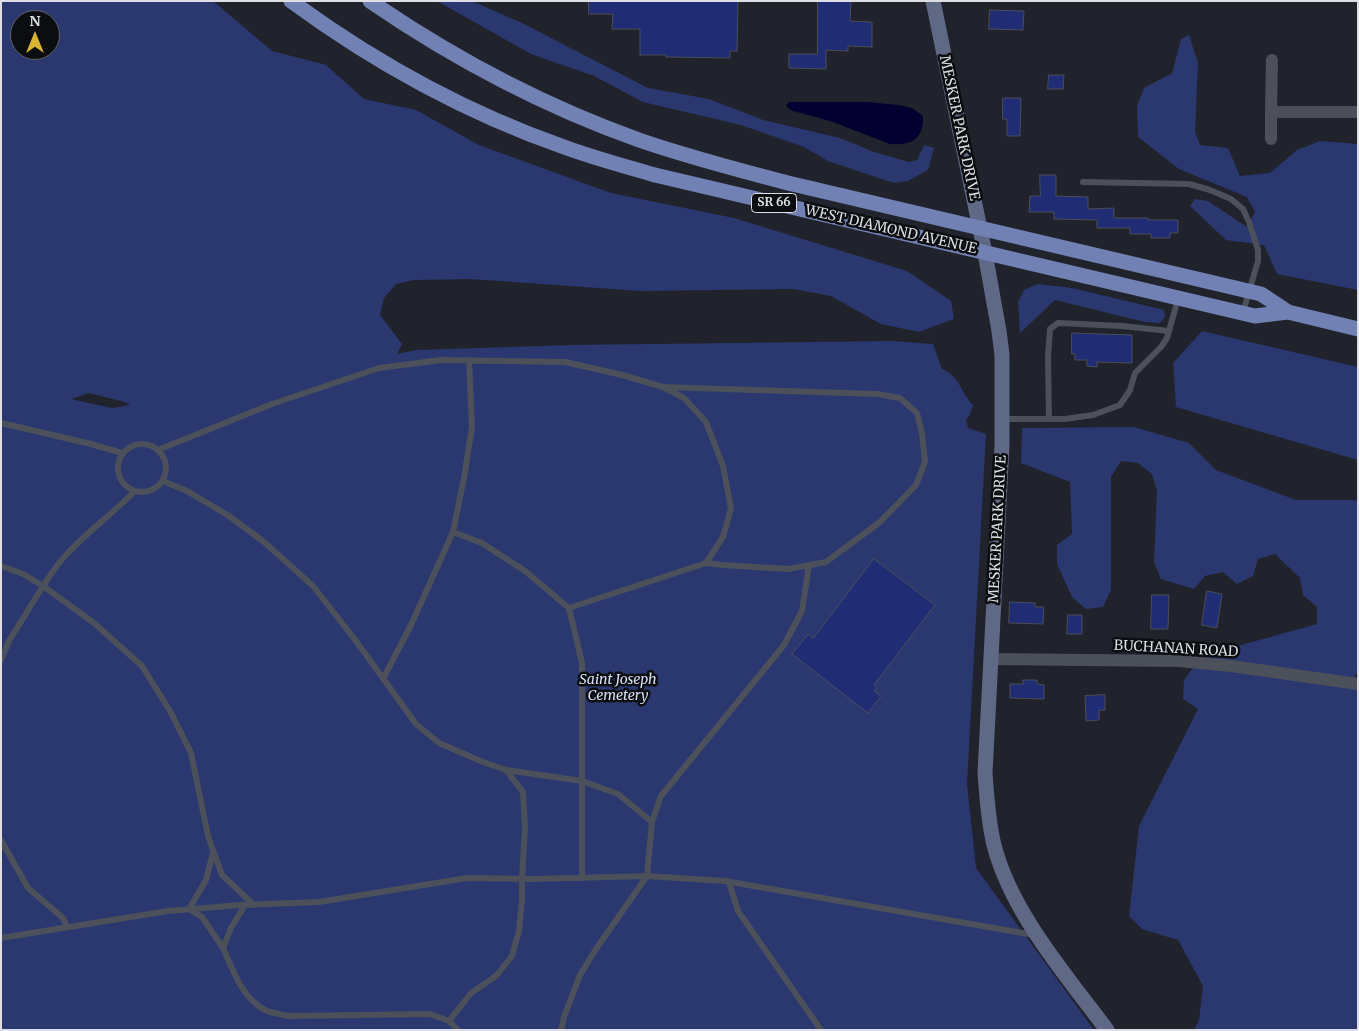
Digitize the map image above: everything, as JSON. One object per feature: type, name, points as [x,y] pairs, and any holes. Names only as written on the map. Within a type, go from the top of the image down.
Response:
[{"type":"main road","name":"WEST DIAMOND AVENUE","points":[[291,1],[352,44],[424,84],[505,124],[602,160],[654,175],[1255,316],[1288,312]]},
{"type":"main road","name":"WEST DIAMOND AVENUE","points":[[370,1],[478,68],[569,112],[637,139],[722,166],[788,183],[980,228],[1251,285],[1288,312],[1358,329]]},
{"type":"street","name":"MESKER PARK DRIVE","points":[[933,1],[985,253],[1002,355],[1002,445],[985,773],[990,824],[994,846],[1015,899],[1038,936],[1107,1030]]},
{"type":"street","points":[[1271,138],[1272,60]]},
{"type":"street","points":[[1271,112],[1358,112]]},
{"type":"street","name":"BUCHANAN ROAD","points":[[991,659],[1179,661],[1231,666],[1358,684]]},
{"type":"lane","points":[[1083,182],[1189,184],[1231,199],[1243,209],[1249,222],[1256,243],[1258,261],[1242,313]]},
{"type":"lane","points":[[1002,419],[1065,419],[1093,415],[1120,405],[1130,390],[1135,373],[1161,347],[1167,338],[1178,298]]},
{"type":"lane","points":[[1049,419],[1048,357],[1050,329],[1058,323],[1122,326],[1169,331]]},
{"type":"lane","points":[[158,450],[272,404],[379,368],[441,360],[565,362],[622,375],[663,388],[684,398],[706,422],[723,466],[730,508],[723,537],[706,563]]},
{"type":"lane","points":[[383,679],[411,624],[453,532],[472,427],[469,360]]},
{"type":"lane","points":[[569,608],[706,563],[788,569],[826,562],[880,522],[916,485],[925,462],[922,434],[917,413],[900,398],[878,394],[663,388]]},
{"type":"lane","points":[[1,423],[91,444],[122,454]]},
{"type":"lane","points":[[143,444],[158,450],[166,465],[163,481],[150,491],[142,493],[134,492],[127,488],[118,476],[117,468],[122,454],[128,448],[143,444]]},
{"type":"lane","points":[[163,481],[187,491],[229,516],[264,542],[313,586],[356,641],[416,724],[439,743],[482,762],[506,770],[582,781],[618,794],[652,822]]},
{"type":"lane","points":[[1,660],[9,641],[43,586],[65,556],[134,492]]},
{"type":"lane","points":[[453,532],[482,543],[518,566],[569,608],[582,663],[582,878]]},
{"type":"lane","points":[[561,1030],[580,975],[646,876],[652,822],[661,796],[784,645],[802,611],[809,565]]},
{"type":"lane","points":[[1,566],[23,574],[43,586],[94,624],[142,666],[170,711],[190,753],[208,836],[222,875],[254,905]]},
{"type":"lane","points":[[449,1021],[471,993],[496,976],[512,956],[518,931],[522,899],[525,827],[523,792],[506,770]]},
{"type":"lane","points":[[1,840],[28,888],[63,918],[67,927]]},
{"type":"lane","points":[[189,909],[206,880],[213,851]]},
{"type":"lane","points":[[1,938],[168,911],[318,902],[467,878],[522,879],[646,876],[729,882],[1038,936]]},
{"type":"lane","points":[[729,882],[738,911],[821,1030]]},
{"type":"lane","points":[[224,948],[231,928],[245,905]]},
{"type":"lane","points":[[189,909],[202,917],[224,948],[238,980],[249,999],[265,1010],[288,1016],[430,1014],[449,1021],[458,1030]]},
{"type":"green space","name":"Saint Joseph Cemetery","points":[[1,1],[213,1],[272,51],[326,65],[364,99],[416,110],[479,145],[611,193],[734,218],[907,271],[951,301],[954,319],[919,332],[881,324],[831,296],[794,289],[641,291],[470,279],[414,280],[396,284],[384,298],[380,315],[402,344],[397,354],[417,350],[573,345],[893,341],[933,344],[942,369],[953,376],[973,405],[966,420],[968,428],[986,434],[967,784],[976,868],[1094,1030],[1,1030]],"holes":[[[89,393],[130,405],[112,408],[71,399]]]},
{"type":"green space","points":[[437,1],[472,1],[522,23],[648,88],[709,99],[763,120],[840,138],[874,152],[909,162],[917,160],[924,145],[934,148],[928,170],[908,181],[894,183],[828,161],[804,147],[741,125],[643,102],[594,76],[531,54]]},
{"type":"green space","points":[[1189,35],[1198,63],[1195,132],[1200,145],[1228,148],[1240,176],[1270,173],[1297,150],[1320,141],[1358,144],[1358,290],[1277,274],[1264,245],[1226,240],[1190,206],[1195,199],[1208,201],[1247,227],[1255,212],[1247,197],[1179,169],[1138,137],[1137,106],[1144,88],[1172,73],[1181,39]]},
{"type":"green space","points":[[1038,284],[1072,288],[1164,310],[1165,317],[1160,323],[1145,322],[1055,300],[1020,333],[1018,302],[1024,290]]},
{"type":"green space","points":[[1202,331],[1358,367],[1358,460],[1176,407],[1173,363]]},
{"type":"green space","points":[[1134,427],[1189,443],[1216,470],[1296,500],[1358,501],[1358,669],[1355,677],[1358,688],[1358,1030],[1194,1030],[1199,1020],[1203,986],[1178,940],[1142,929],[1129,916],[1139,826],[1198,709],[1183,699],[1184,680],[1195,665],[1209,654],[1317,624],[1317,607],[1303,595],[1300,578],[1275,554],[1258,559],[1253,576],[1237,584],[1223,572],[1205,576],[1194,589],[1161,579],[1154,562],[1157,491],[1152,474],[1138,463],[1121,461],[1111,477],[1111,590],[1103,607],[1086,609],[1072,597],[1057,564],[1057,545],[1072,534],[1070,482],[1021,463],[1022,428]]},
{"type":"shaded area","points":[[789,102],[868,102],[899,105],[912,108],[923,116],[923,124],[919,135],[915,139],[904,144],[890,144],[830,121],[793,111],[786,105]]},
{"type":"building","points":[[589,1],[738,1],[737,51],[730,51],[730,58],[640,55],[640,29],[612,29],[613,14],[589,14]]},
{"type":"building","points":[[818,1],[851,1],[850,21],[872,22],[872,47],[848,46],[848,51],[826,50],[826,69],[789,68],[789,54],[817,54]]},
{"type":"building","points":[[990,10],[1024,11],[1023,30],[989,29]]},
{"type":"building","points":[[1049,75],[1064,75],[1063,89],[1048,89]]},
{"type":"building","points":[[1003,98],[1021,98],[1020,136],[1007,136],[1007,119],[1003,119]]},
{"type":"building","points":[[1040,175],[1056,175],[1056,196],[1088,197],[1088,209],[1114,208],[1114,218],[1178,220],[1178,233],[1170,233],[1170,238],[1151,238],[1151,234],[1130,234],[1130,228],[1097,228],[1097,220],[1054,219],[1054,212],[1029,212],[1030,196],[1040,196]]},
{"type":"building","points":[[1072,333],[1132,335],[1132,363],[1097,362],[1097,367],[1087,366],[1087,360],[1075,360],[1075,354],[1072,354]]},
{"type":"building","points":[[874,559],[935,605],[874,685],[877,688],[874,691],[881,696],[868,713],[792,654],[808,634],[813,638]]},
{"type":"building","points":[[1207,591],[1222,594],[1217,628],[1202,625]]},
{"type":"building","points":[[1152,595],[1169,595],[1168,629],[1151,629]]},
{"type":"building","points":[[1010,602],[1035,603],[1035,607],[1044,607],[1043,624],[1009,623]]},
{"type":"building","points":[[1068,615],[1082,615],[1082,634],[1067,634]]},
{"type":"building","points":[[1023,680],[1037,680],[1037,684],[1044,685],[1044,699],[1010,698],[1010,684],[1023,684]]},
{"type":"building","points":[[1105,695],[1105,710],[1099,710],[1099,720],[1086,721],[1085,696]]}]
